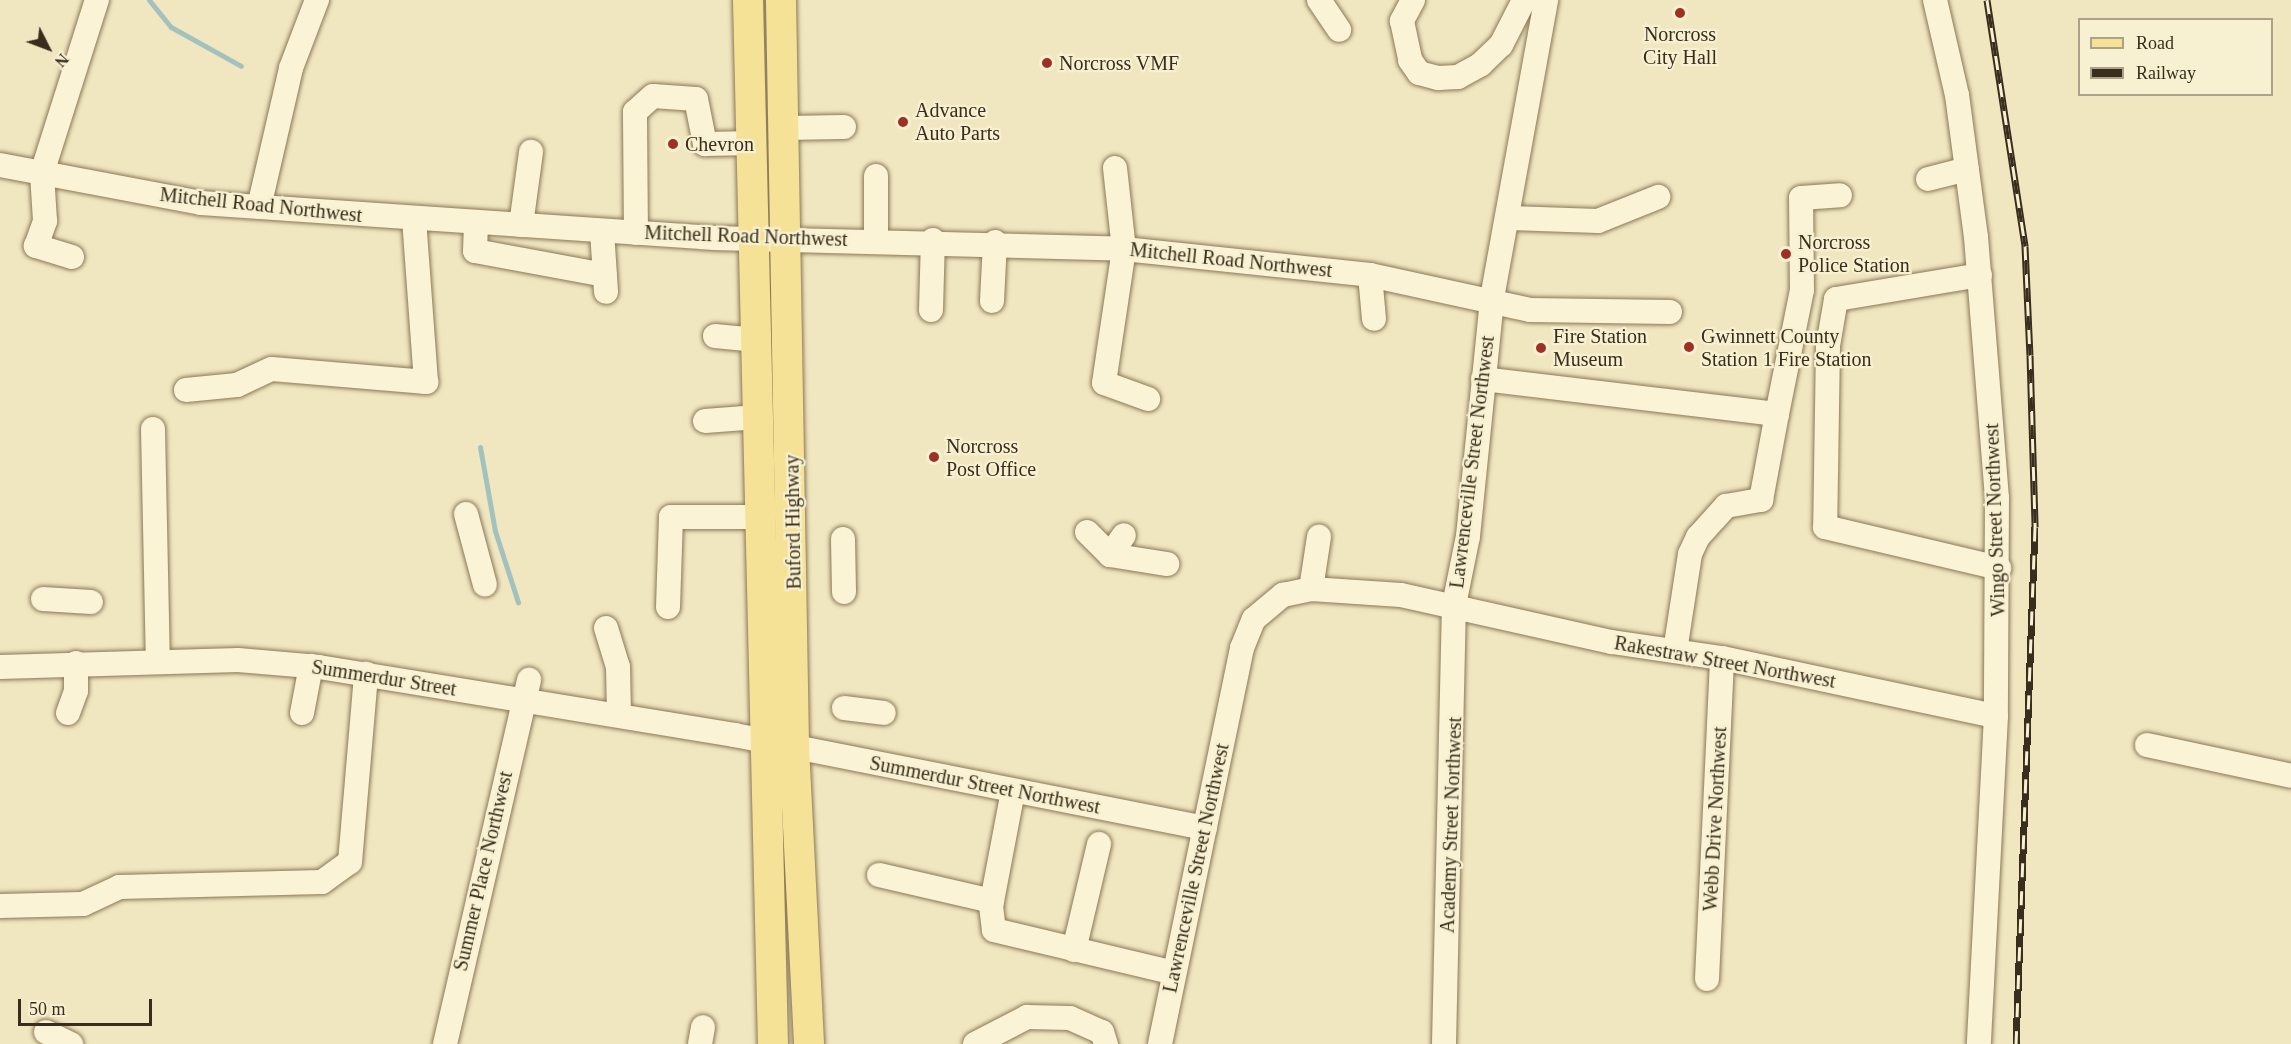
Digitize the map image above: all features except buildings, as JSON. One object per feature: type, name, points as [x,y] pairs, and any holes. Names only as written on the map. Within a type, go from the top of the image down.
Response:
[{"type":"main road","name":"Buford Highway","points":[[748,0],[772,1044]]},
{"type":"main road","name":"Buford Highway","points":[[781,0],[788,239],[794,747],[809,1044]]},
{"type":"street","points":[[72,257],[36,246],[45,221],[42,173],[97,0]]},
{"type":"street","points":[[259,207],[291,68],[317,0]]},
{"type":"street","points":[[1319,0],[1339,30]]},
{"type":"street","points":[[1408,10],[1410,60],[1419,73],[1458,77],[1481,64],[1501,45],[1524,0]]},
{"type":"street","name":"Lawrenceville Street Northwest","points":[[1160,1044],[1246,634],[1276,598],[1311,589],[1401,595],[1454,605],[1468,536],[1492,298],[1510,218],[1546,0]]},
{"type":"street","name":"Wingo Street Northwest","points":[[1935,0],[1967,170],[1971,241],[1980,275],[1999,568],[1996,716],[1979,1044]]},
{"type":"street","points":[[636,233],[635,112],[653,96],[696,99],[705,144],[753,143]]},
{"type":"street","points":[[785,128],[844,127]]},
{"type":"street","points":[[521,225],[531,152]]},
{"type":"street","name":"Mitchell Road Northwest","points":[[0,165],[259,207],[636,233],[788,239],[995,242],[1124,249],[1370,275],[1492,298],[1530,310],[1670,312]]},
{"type":"street","points":[[1115,168],[1124,249],[1104,383],[1148,399]]},
{"type":"street","points":[[1928,179],[1967,170]]},
{"type":"street","points":[[876,176],[876,240]]},
{"type":"street","points":[[1675,651],[1690,554],[1698,537],[1726,506],[1761,500],[1802,290],[1801,198],[1840,195]]},
{"type":"street","points":[[1510,218],[1598,221],[1658,197]]},
{"type":"street","points":[[186,390],[237,385],[272,369],[426,382],[414,219]]},
{"type":"street","points":[[476,223],[475,251],[605,283],[602,231]]},
{"type":"street","points":[[932,310],[933,240]]},
{"type":"street","points":[[992,301],[995,242]]},
{"type":"street","points":[[1370,275],[1374,319]]},
{"type":"street","points":[[1980,275],[1836,299],[1828,346],[1824,527],[1999,568]]},
{"type":"street","points":[[715,336],[757,340]]},
{"type":"street","points":[[1483,379],[1777,414]]},
{"type":"street","points":[[705,421],[758,417]]},
{"type":"street","points":[[153,429],[158,661]]},
{"type":"street","points":[[466,514],[485,585]]},
{"type":"street","points":[[668,607],[671,517],[761,517]]},
{"type":"street","points":[[1087,532],[1110,555],[1167,564]]},
{"type":"street","points":[[1110,555],[1124,535]]},
{"type":"street","points":[[1311,589],[1319,537]]},
{"type":"street","points":[[843,538],[844,592]]},
{"type":"street","points":[[43,599],[91,602]]},
{"type":"street","name":"Rakestraw Street Northwest","points":[[1454,605],[1675,651],[1722,658],[1996,716]]},
{"type":"street","name":"Academy Street Northwest","points":[[1444,1044],[1454,605]]},
{"type":"street","points":[[606,628],[618,667],[619,716]]},
{"type":"street","name":"Webb Drive Northwest","points":[[1707,979],[1722,658]]},
{"type":"street","name":"Summerdur Street","points":[[0,666],[158,661],[311,666],[366,674],[526,690],[619,716],[765,741]]},
{"type":"street","points":[[68,713],[76,691],[76,663]]},
{"type":"street","points":[[302,713],[311,666]]},
{"type":"street","points":[[0,906],[83,904],[119,887],[322,882],[350,862],[366,674]]},
{"type":"street","name":"Summer Place Northwest","points":[[445,1044],[526,690]]},
{"type":"street","points":[[844,708],[884,713]]},
{"type":"street","name":"Summerdur Street Northwest","points":[[765,741],[1205,828]]},
{"type":"street","points":[[2147,745],[2291,776]]},
{"type":"street","points":[[1013,790],[992,901],[991,924],[1000,934],[1174,973]]},
{"type":"street","points":[[1074,950],[1099,844]]},
{"type":"street","points":[[879,875],[992,901]]},
{"type":"street","points":[[975,1044],[1027,1017],[1070,1018],[1102,1032],[1106,1044]]},
{"type":"street","points":[[46,1032],[71,1044]]},
{"type":"waterway","points":[[149,0],[171,27],[241,66]]},
{"type":"waterway","points":[[480,447],[495,531],[518,602]]},
{"type":"railway","points":[[1987,0],[2025,246],[2035,527],[2016,1044]]},
{"type":"place","name":"Norcross City Hall","points":[[1680,13]]},
{"type":"place","name":"Norcross VMF","points":[[1047,63]]},
{"type":"place","name":"Advance Auto Parts","points":[[903,122]]},
{"type":"place","name":"Chevron","points":[[673,144]]},
{"type":"place","name":"Norcross Police Station","points":[[1786,254]]},
{"type":"place","name":"Gwinnett County Station 1 Fire Station","points":[[1689,347]]},
{"type":"place","name":"Fire Station Museum","points":[[1541,348]]},
{"type":"place","name":"Norcross Post Office","points":[[934,457]]}]
